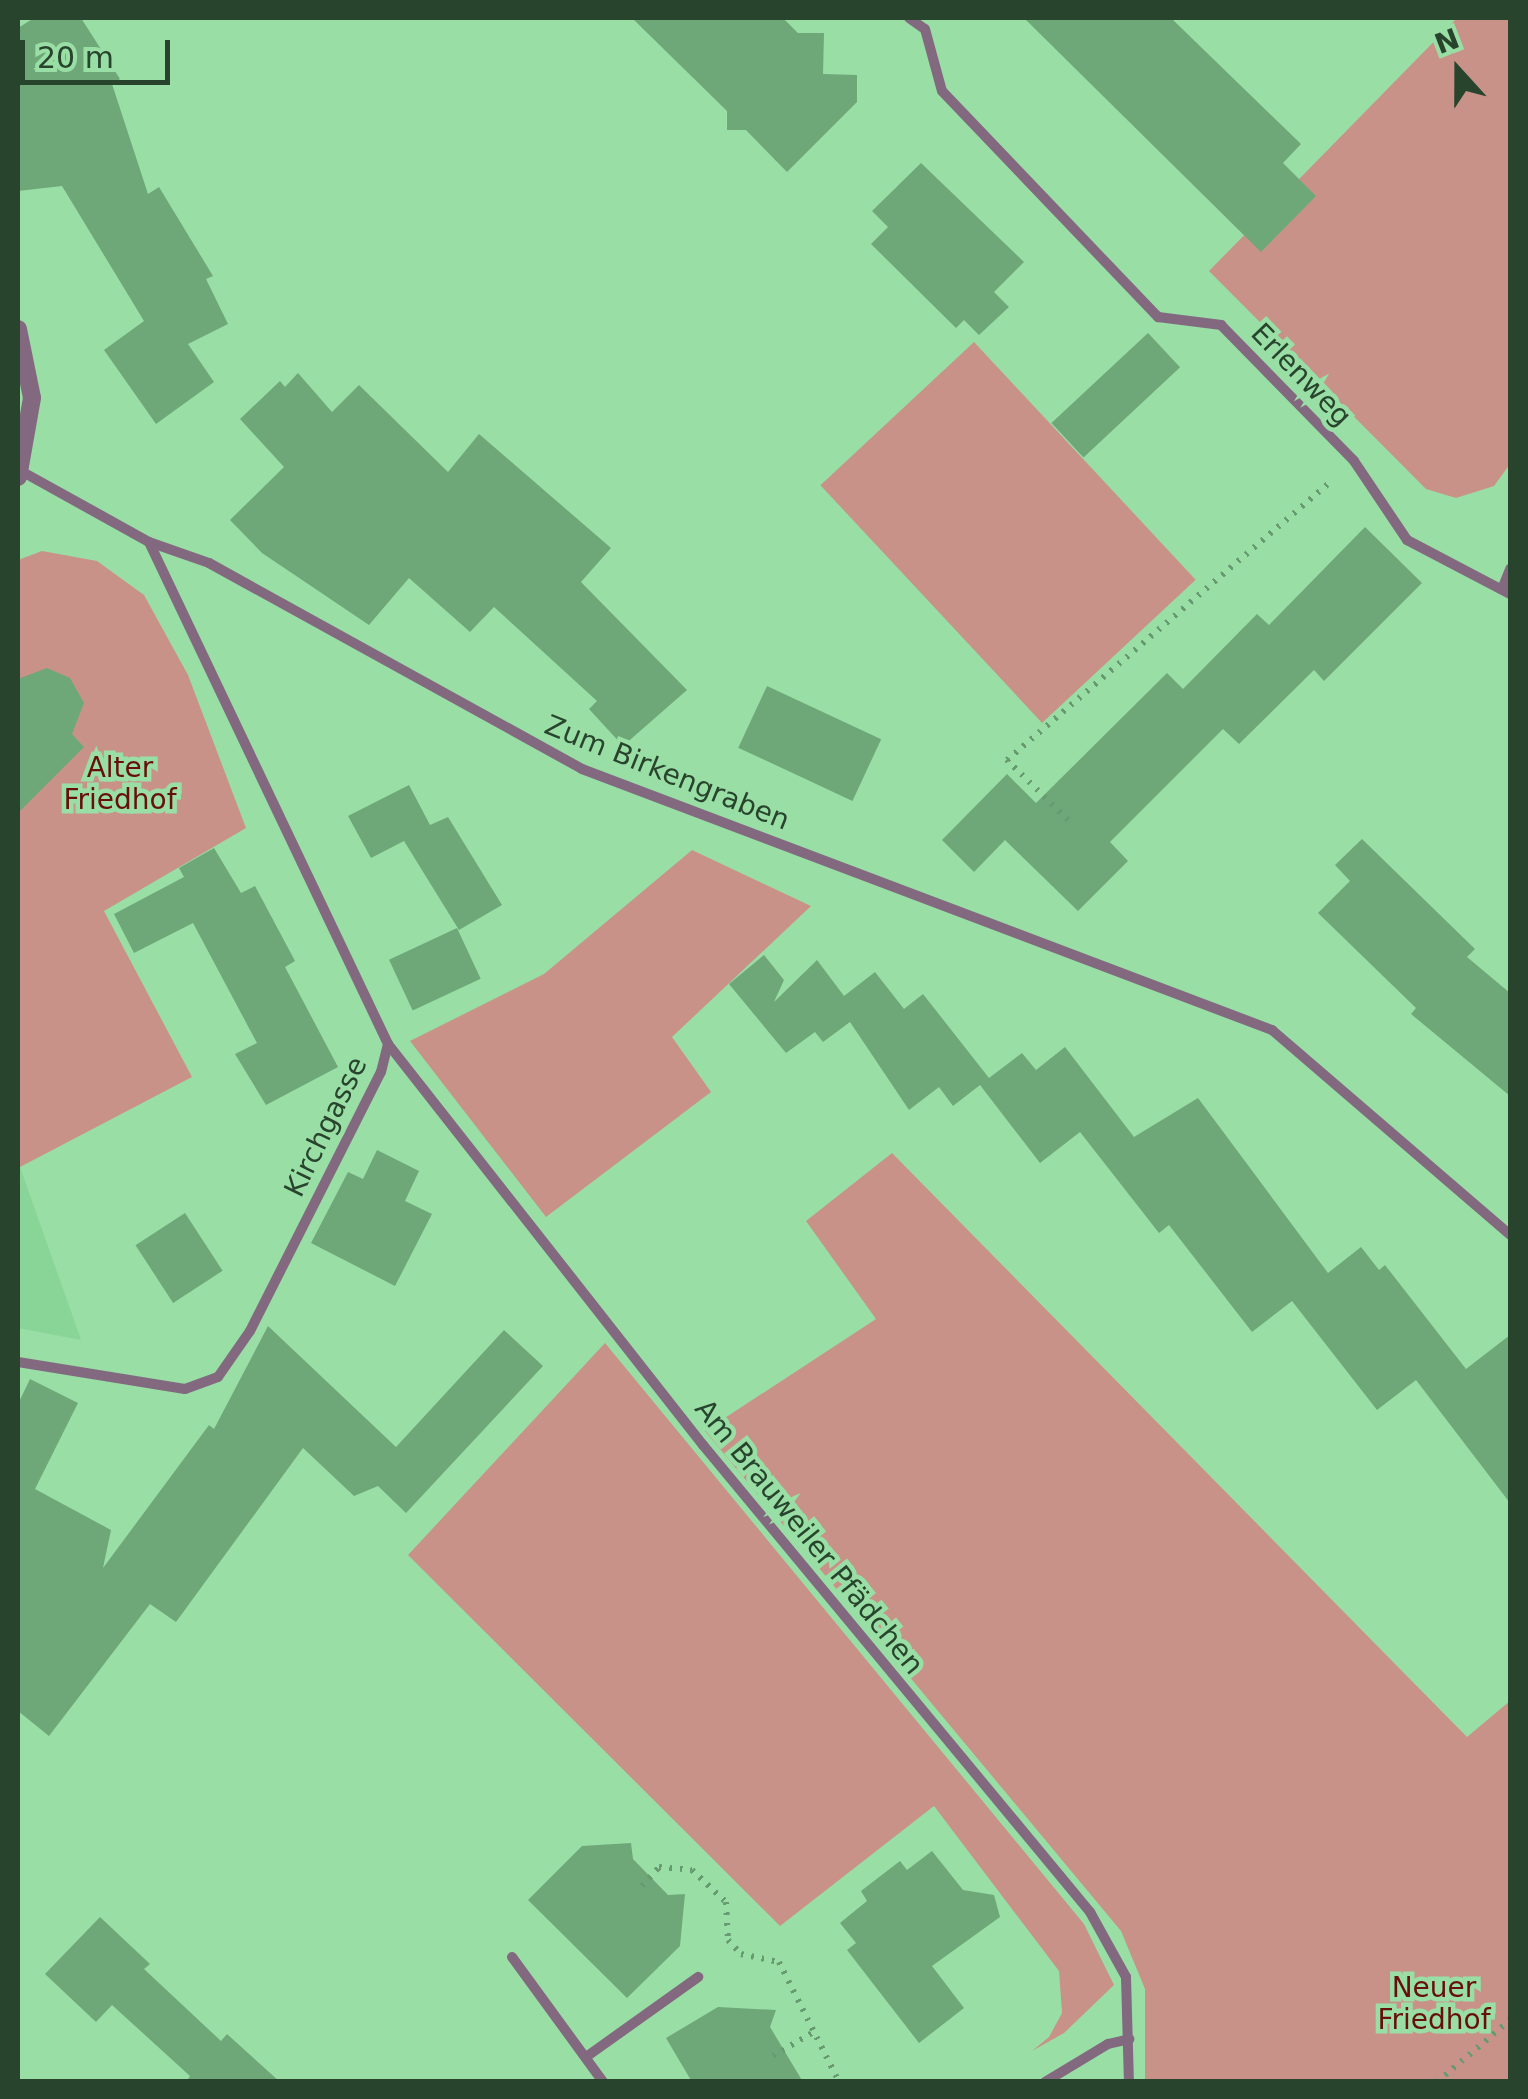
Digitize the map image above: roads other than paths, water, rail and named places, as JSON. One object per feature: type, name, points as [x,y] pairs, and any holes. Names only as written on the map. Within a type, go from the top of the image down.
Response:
[{"type":"street","name":"Erlenweg","points":[[909,18],[925,29],[942,91],[1158,317],[1221,325],[1354,461],[1408,540],[1506,592]]},
{"type":"street","points":[[18,330],[32,398],[19,473]]},
{"type":"street","name":"Zum Birkengraben","points":[[19,473],[149,542],[210,564],[582,769],[1272,1030],[1510,1235]]},
{"type":"street","name":"Kirchgasse","points":[[18,1362],[185,1389],[218,1377],[250,1331],[381,1072],[388,1044],[149,542]]},
{"type":"street","points":[[1506,592],[1510,570]]},
{"type":"street","name":"Am Brauweiler Pfädchen","points":[[388,1044],[703,1445],[1090,1912],[1126,1976],[1129,2082]]},
{"type":"street","points":[[512,1957],[603,2082]]},
{"type":"street","points":[[586,2057],[698,1977]]},
{"type":"street","points":[[1045,2082],[1108,2044],[1129,2039]]},
{"type":"park label","name":"Alter Friedhof","points":[[120,784]]},
{"type":"park label","name":"Neuer Friedhof","points":[[1434,2004]]}]
